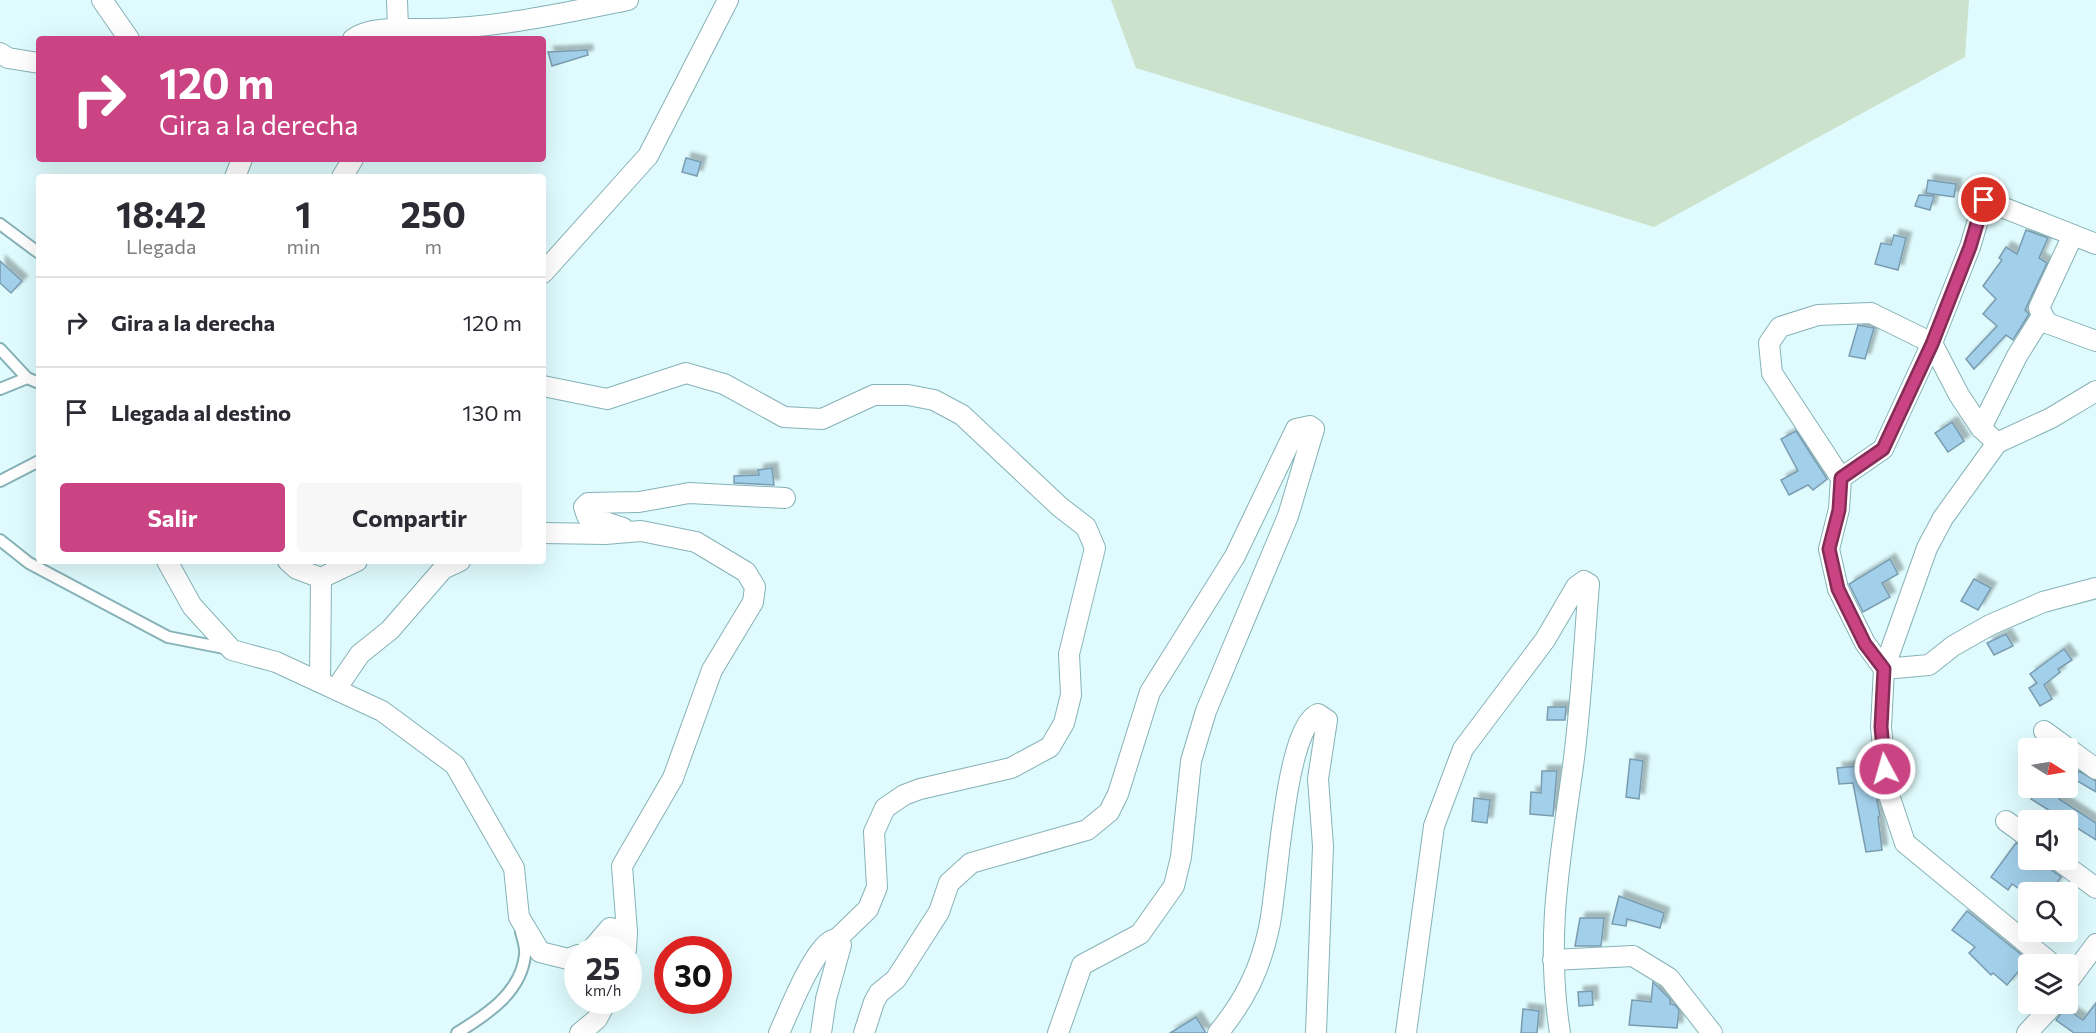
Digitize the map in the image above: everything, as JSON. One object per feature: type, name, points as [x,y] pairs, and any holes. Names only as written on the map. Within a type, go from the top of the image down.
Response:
[{"type":"street","points":[[102,0],[127,36]]},
{"type":"street","points":[[398,0],[398,29]]},
{"type":"street","points":[[356,36],[398,29],[453,30],[628,0]]},
{"type":"street","points":[[546,270],[648,156],[728,0]]},
{"type":"street","points":[[0,53],[8,58],[36,63]]},
{"type":"street","points":[[1841,478],[1883,449],[1932,344],[1970,247],[1984,200],[2096,244]]},
{"type":"street","points":[[2073,235],[2039,308],[2047,323],[2096,341]]},
{"type":"street","points":[[1884,669],[1865,644],[1838,589],[1829,549],[1839,510],[1841,478],[1772,373],[1769,343],[1780,327],[1818,315],[1871,313],[1932,344],[1959,395],[1981,428],[1997,443]]},
{"type":"street","points":[[1981,428],[2017,356],[2042,316]]},
{"type":"street","points":[[546,387],[607,399],[686,374],[724,384],[784,417],[822,419],[874,395],[908,395],[934,400],[962,416],[1060,507],[1086,527],[1095,548],[1069,654],[1071,695],[1064,723],[1050,747],[1011,768],[920,789],[904,795],[885,808],[874,832],[877,887],[868,909],[837,939],[828,941],[815,957],[779,1033]]},
{"type":"street","points":[[2040,954],[1905,843],[1887,789],[1881,727],[1884,669],[1927,548],[1942,518],[1997,443],[2051,418],[2096,392]]},
{"type":"street","points":[[864,1033],[879,993],[896,979],[939,912],[949,883],[971,863],[1087,830],[1109,812],[1118,794],[1143,710],[1154,684],[1235,556],[1296,429],[1310,426],[1314,429],[1311,444],[1288,516],[1206,711],[1191,761],[1181,857],[1174,886],[1140,934],[1082,965],[1058,1033]]},
{"type":"street","points":[[627,936],[622,866],[673,778],[712,670],[753,602],[755,586],[746,572],[696,542],[608,524],[587,516],[584,507],[588,503],[639,502],[689,494],[785,498]]},
{"type":"street","points":[[546,533],[605,534],[641,531]]},
{"type":"street","points":[[169,564],[192,606],[232,650],[276,662],[382,711],[455,765],[514,868],[519,917],[540,952],[564,958]]},
{"type":"street","points":[[291,564],[297,569],[321,578],[351,564]]},
{"type":"street","points":[[328,686],[360,654],[390,630],[443,569],[454,564]]},
{"type":"street","points":[[321,578],[328,686]]},
{"type":"street","points":[[1406,1033],[1434,826],[1463,749],[1545,640],[1576,587],[1584,581],[1589,584],[1580,698],[1556,878],[1553,960],[1559,1030]]},
{"type":"street","points":[[1884,669],[1929,665],[1953,646],[1990,625],[2043,602],[2096,588]]},
{"type":"street","points":[[1218,1033],[1236,1013],[1252,982],[1269,928],[1289,775],[1308,723],[1318,714],[1323,715],[1327,720],[1318,779],[1323,846],[1316,1033]]},
{"type":"street","points":[[2044,731],[2096,769]]},
{"type":"street","points":[[2006,821],[2018,830]]},
{"type":"street","points":[[2072,870],[2096,888]]},
{"type":"street","points":[[603,936],[610,928],[620,936]]},
{"type":"street","points":[[821,1033],[826,999],[841,945],[837,939]]},
{"type":"street","points":[[2078,967],[2096,944]]},
{"type":"street","points":[[1553,960],[1633,956],[1669,978],[1712,1033]]},
{"type":"street","points":[[580,1033],[600,1014]]},
{"type":"street","points":[[2027,1033],[2045,1014]]},
{"type":"lane","points":[[0,224],[36,250]]},
{"type":"lane","points":[[0,349],[27,378],[36,382]]},
{"type":"lane","points":[[0,389],[27,378]]},
{"type":"lane","points":[[0,481],[36,463]]},
{"type":"lane","points":[[0,540],[29,562],[168,637],[232,650]]},
{"type":"lane","points":[[457,1033],[494,1010],[516,981],[526,954],[519,917]]},
{"type":"green space","points":[[1111,0],[1969,0],[1965,57],[1654,227],[1136,68]]},
{"type":"building","points":[[587,50],[588,55],[552,66],[548,52]]},
{"type":"building","points":[[686,158],[701,162],[697,176],[682,172]]},
{"type":"building","points":[[1928,180],[1956,184],[1954,197],[1926,193]]},
{"type":"building","points":[[1919,195],[1934,196],[1930,210],[1915,206]]},
{"type":"building","points":[[2026,230],[2048,238],[2039,258],[2047,263],[2025,310],[2029,314],[2013,340],[2006,335],[1974,369],[1966,359],[1997,326],[1983,314],[1996,299],[1983,286],[2002,260],[1999,258],[2006,247],[2017,254]]},
{"type":"building","points":[[1894,235],[1906,238],[1898,270],[1875,264],[1881,243],[1891,245]]},
{"type":"building","points":[[0,261],[22,281],[11,293],[0,283]]},
{"type":"building","points":[[1858,325],[1874,328],[1865,359],[1849,356]]},
{"type":"building","points":[[1952,422],[1964,441],[1948,452],[1935,433]]},
{"type":"building","points":[[1796,431],[1827,479],[1813,490],[1808,485],[1789,495],[1781,480],[1798,471],[1781,439]]},
{"type":"building","points":[[772,468],[774,485],[734,483],[734,476],[759,475],[758,470]]},
{"type":"building","points":[[1890,559],[1898,574],[1882,583],[1890,597],[1863,612],[1849,584]]},
{"type":"building","points":[[1974,579],[1991,588],[1978,610],[1961,601]]},
{"type":"building","points":[[2006,634],[2013,646],[1994,655],[1987,643]]},
{"type":"building","points":[[2064,649],[2072,660],[2058,669],[2060,672],[2044,685],[2052,699],[2040,706],[2029,688],[2037,683],[2030,674]]},
{"type":"building","points":[[1548,707],[1566,707],[1565,720],[1547,720]]},
{"type":"building","points":[[1630,759],[1643,761],[1639,799],[1626,797]]},
{"type":"building","points":[[1870,765],[1873,796],[1876,795],[1880,816],[1878,817],[1882,850],[1866,852],[1853,783],[1839,784],[1837,768]]},
{"type":"building","points":[[1542,771],[1557,771],[1553,816],[1530,814],[1531,792],[1541,793]]},
{"type":"building","points":[[2079,771],[2096,781],[2096,792],[2078,781]]},
{"type":"building","points":[[1474,798],[1490,800],[1487,823],[1472,821]]},
{"type":"building","points":[[2060,798],[2076,810],[2048,810],[2031,799]]},
{"type":"building","points":[[2078,811],[2096,823],[2096,840],[2078,829]]},
{"type":"building","points":[[2016,843],[2018,844],[2018,870],[2051,870],[2061,877],[2057,882],[2018,882],[2018,888],[2012,884],[2008,890],[1991,877]]},
{"type":"building","points":[[1619,896],[1664,913],[1660,928],[1627,919],[1626,926],[1612,924]]},
{"type":"building","points":[[1967,911],[2021,954],[2018,954],[2018,972],[2007,985],[1993,973],[1991,975],[1969,953],[1975,947],[1952,930]]},
{"type":"building","points":[[1580,918],[1604,918],[1601,946],[1575,946]]},
{"type":"building","points":[[1653,982],[1670,999],[1670,1004],[1675,1005],[1679,1010],[1677,1028],[1629,1025],[1632,1000],[1651,1002]]},
{"type":"building","points":[[1592,991],[1593,1005],[1579,1006],[1578,992]]},
{"type":"building","points":[[2096,1003],[2096,1033],[2074,1033],[2056,1020],[2060,1014],[2074,1014],[2083,1020]]},
{"type":"building","points":[[1523,1009],[1539,1011],[1537,1033],[1521,1033]]},
{"type":"building","points":[[1196,1017],[1206,1033],[1170,1033]]},
{"type":"route","points":[[1885,769],[1881,727],[1884,669],[1865,644],[1838,589],[1829,549],[1839,510],[1841,478],[1883,449],[1932,344],[1948,297],[1970,247],[1984,200]]}]
